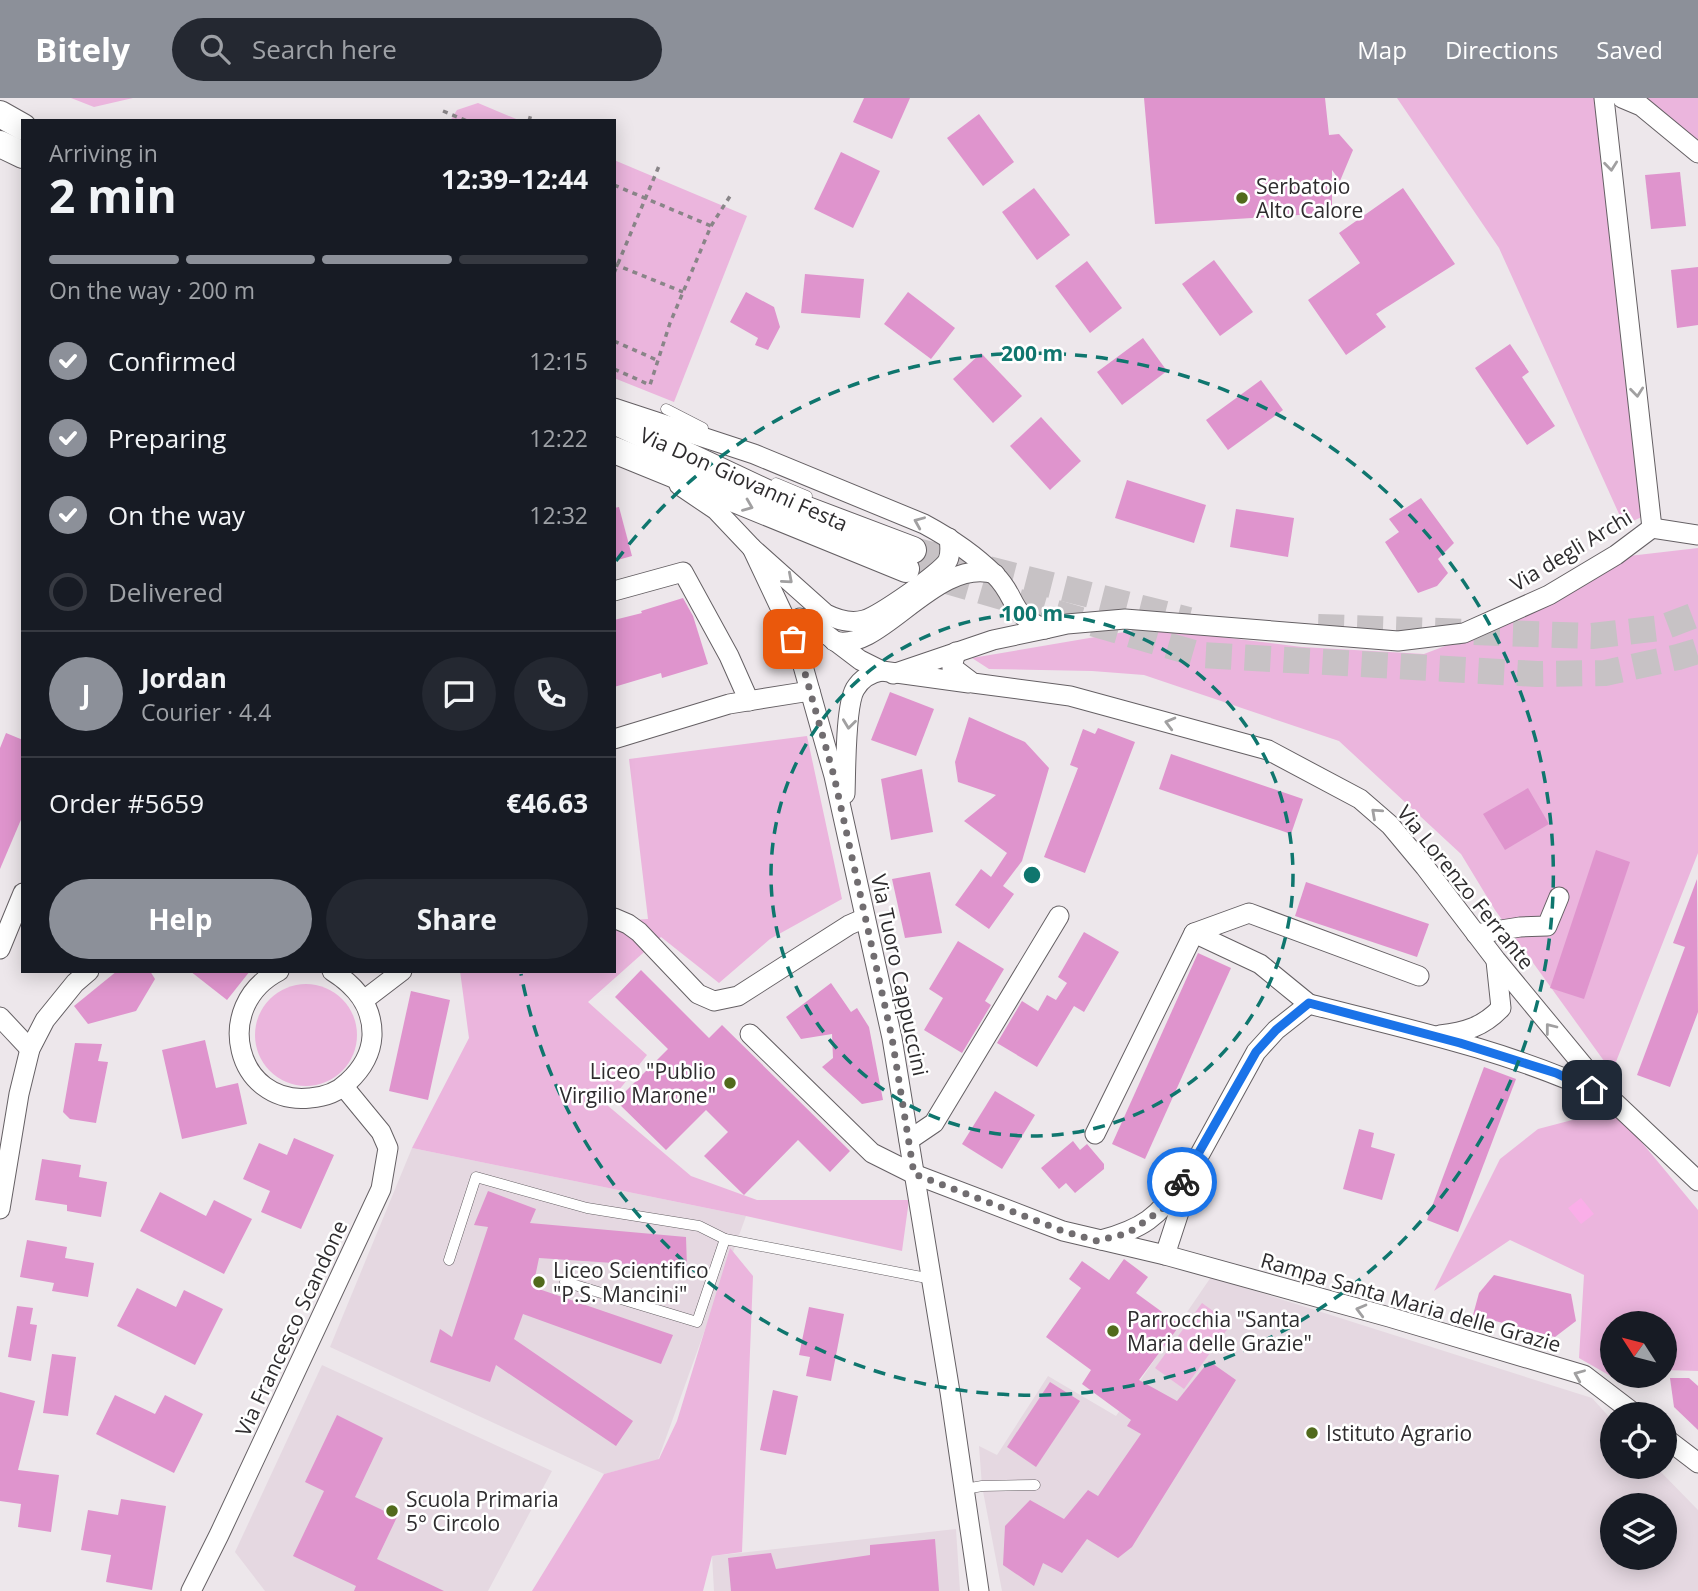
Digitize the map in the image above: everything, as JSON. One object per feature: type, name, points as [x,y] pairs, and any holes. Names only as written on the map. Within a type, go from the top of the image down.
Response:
[{"type":"main road","points":[[0,114],[21,126]]},
{"type":"main road","points":[[0,144],[21,154]]},
{"type":"main road","name":"Via Don Giovanni Festa","points":[[616,422],[786,502],[880,538],[910,560],[662,471],[616,451]]},
{"type":"street","name":"Via degli Archi","points":[[843,818],[853,694],[866,677],[888,673],[993,640],[1068,624],[1125,619],[1398,641],[1464,633],[1549,594],[1616,555],[1652,528],[1604,98]]},
{"type":"street","points":[[1622,98],[1641,106],[1698,153]]},
{"type":"street","points":[[616,408],[668,419],[692,433],[754,454],[924,524],[949,538],[995,574],[1019,614],[1045,629]]},
{"type":"street","points":[[662,471],[716,510],[752,548],[826,614],[841,621],[864,620],[890,606],[942,568],[950,556],[949,538]]},
{"type":"street","points":[[1652,528],[1698,535]]},
{"type":"street","name":"Via Tuoro Cappuccini","points":[[752,548],[801,659],[843,818],[892,1038],[979,1591]]},
{"type":"street","points":[[834,641],[846,643],[863,637],[918,599],[960,575],[974,571],[995,574]]},
{"type":"street","points":[[616,590],[683,572],[729,656],[749,701]]},
{"type":"street","points":[[993,640],[1003,632],[1009,621],[1012,602]]},
{"type":"street","points":[[801,659],[804,642],[797,622],[800,618],[806,619],[860,660],[888,673]]},
{"type":"street","points":[[956,652],[953,667],[955,671],[973,683]]},
{"type":"street","name":"Via Lorenzo Ferrante","points":[[888,673],[1070,696],[1268,750],[1360,799],[1390,825],[1496,960],[1610,1098],[1698,1181]]},
{"type":"street","points":[[616,738],[729,704],[810,691]]},
{"type":"street","points":[[1476,934],[1547,926],[1559,897]]},
{"type":"street","points":[[0,949],[21,898]]},
{"type":"street","points":[[1095,1135],[1194,933],[1249,913],[1419,976]]},
{"type":"street","points":[[909,1140],[933,1123],[1059,916]]},
{"type":"street","points":[[616,919],[639,932],[698,994],[714,1001],[738,996],[849,925],[865,918]]},
{"type":"street","points":[[1194,933],[1260,964],[1309,1003],[1432,1035],[1556,1073],[1610,1098]]},
{"type":"street","points":[[1432,1035],[1461,1032],[1487,1022],[1501,1008],[1496,960]]},
{"type":"street","points":[[0,1209],[19,1094],[30,1049],[45,1020],[87,973]]},
{"type":"street","points":[[276,973],[265,979],[249,996],[240,1017],[239,1040],[245,1062],[259,1081],[278,1094],[300,1099],[323,1097],[344,1087],[358,1073],[368,1056],[372,1038],[371,1018],[364,1000],[350,982],[335,973]]},
{"type":"street","points":[[364,1000],[399,973]]},
{"type":"street","points":[[1097,1241],[1128,1233],[1164,1208],[1195,1163],[1256,1052],[1276,1030],[1309,1003]]},
{"type":"street","points":[[0,1017],[30,1049]]},
{"type":"street","name":"Rampa Santa Maria delle Grazie","points":[[750,1034],[872,1153],[914,1174],[1063,1231],[1165,1255],[1390,1317],[1584,1375],[1619,1402]]},
{"type":"street","name":"Via Francesco Scandone","points":[[191,1591],[381,1189],[388,1148],[381,1132],[344,1087]]},
{"type":"street","points":[[1165,1255],[1195,1163]]},
{"type":"street","points":[[1677,1447],[1698,1463]]},
{"type":"lane","points":[[668,419],[690,447],[740,468]]},
{"type":"lane","points":[[765,479],[814,499]]},
{"type":"lane","points":[[839,510],[880,538]]},
{"type":"lane","points":[[449,1260],[476,1177],[587,1208],[699,1226],[725,1239],[932,1279]]},
{"type":"lane","points":[[565,1282],[696,1322],[725,1239]]},
{"type":"lane","points":[[965,1489],[1035,1485]]},
{"type":"path","points":[[443,111],[462,119]]},
{"type":"path","points":[[529,119],[531,114]]},
{"type":"path","points":[[659,166],[616,264],[684,293]]},
{"type":"path","points":[[616,187],[711,226]]},
{"type":"path","points":[[616,370],[650,385],[670,323],[711,226],[732,193]]},
{"type":"path","points":[[616,342],[659,361]]},
{"type":"shaded area","points":[[71,98],[133,98],[94,107]]},
{"type":"shaded area","points":[[1397,98],[1594,98],[1644,516],[1624,525],[1499,248]]},
{"type":"shaded area","points":[[1630,98],[1698,98],[1698,147]]},
{"type":"shaded area","points":[[478,103],[516,119],[451,119],[457,110]]},
{"type":"shaded area","points":[[616,161],[747,216],[674,402],[616,379]]},
{"type":"shaded area","points":[[1698,548],[1698,853],[1612,1072],[1495,910],[1461,854],[1339,741],[1144,675],[989,669],[972,658],[1148,628],[1302,647],[1424,654],[1508,622],[1629,556]]},
{"type":"shaded area","points":[[807,736],[842,899],[770,939],[719,983],[661,937],[588,1002],[647,1055],[607,1105],[691,1176],[757,1200],[909,1200],[902,1251],[746,1216],[412,1148],[469,1038],[460,973],[616,973],[616,921],[648,919],[629,759]]},
{"type":"shaded area","points":[[306,984],[326,988],[342,999],[353,1015],[357,1035],[353,1055],[342,1071],[326,1082],[306,1086],[286,1082],[270,1071],[259,1055],[255,1035],[259,1015],[270,999],[286,988]]},
{"type":"shaded area","points":[[1614,1109],[1698,1210],[1698,1371],[1677,1370],[1677,1311],[1600,1311],[1600,1370],[1579,1358],[1584,1275],[1510,1240],[1434,1291],[1500,1159],[1538,1129]]},
{"type":"shaded area","name":"Liceo Scientifico \"P.S. Mancini\"","points":[[412,1148],[746,1216],[658,1460],[604,1474],[330,1347]]},
{"type":"shaded area","points":[[1581,1198],[1594,1214],[1581,1224],[1568,1208]]},
{"type":"shaded area","points":[[730,1248],[753,1276],[742,1552],[712,1556],[703,1591],[532,1591],[604,1474],[659,1459],[677,1421]]},
{"type":"shaded area","name":"Istituto Agrario","points":[[1211,1277],[1592,1398],[1600,1407],[1600,1479],[1668,1479],[1698,1510],[1698,1591],[1002,1591],[982,1486],[979,1446],[997,1455],[1048,1376],[1116,1416]]},
{"type":"shaded area","points":[[1202,1303],[1231,1324],[1184,1389],[1155,1368]]},
{"type":"shaded area","name":"Scuola Primaria 5° Circolo","points":[[322,1365],[552,1471],[488,1591],[265,1591],[235,1552]]},
{"type":"shaded area","points":[[956,1529],[960,1591],[714,1591],[712,1556]]},
{"type":"building","points":[[864,98],[910,98],[892,139],[853,122]]},
{"type":"building","name":"Serbatoio Alto Calore","points":[[1144,98],[1325,98],[1329,135],[1339,134],[1353,150],[1340,181],[1332,170],[1332,213],[1155,224]]},
{"type":"building","points":[[979,114],[1014,162],[983,186],[947,138]]},
{"type":"building","points":[[841,152],[880,171],[853,228],[814,209]]},
{"type":"building","points":[[1680,172],[1686,226],[1651,229],[1645,175]]},
{"type":"building","points":[[1034,188],[1070,235],[1037,260],[1002,212]]},
{"type":"building","points":[[1403,188],[1455,264],[1376,314],[1386,327],[1346,355],[1308,300],[1360,263],[1339,233]]},
{"type":"building","points":[[1214,260],[1253,312],[1220,336],[1182,284]]},
{"type":"building","points":[[1087,261],[1122,308],[1090,333],[1055,286]]},
{"type":"building","points":[[1698,267],[1698,325],[1677,328],[1671,270]]},
{"type":"building","points":[[805,274],[864,279],[860,318],[801,313]]},
{"type":"building","points":[[746,292],[774,307],[780,327],[768,350],[755,345],[758,338],[730,322]]},
{"type":"building","points":[[908,292],[955,328],[931,359],[884,324]]},
{"type":"building","points":[[1143,338],[1167,371],[1122,405],[1097,372]]},
{"type":"building","points":[[1510,344],[1529,372],[1522,377],[1555,426],[1527,445],[1475,368]]},
{"type":"building","points":[[981,353],[1022,396],[993,423],[953,379]]},
{"type":"building","points":[[1261,380],[1283,410],[1228,450],[1206,420]]},
{"type":"building","points":[[1041,417],[1081,461],[1050,490],[1010,446]]},
{"type":"building","points":[[1127,480],[1206,505],[1194,543],[1115,518]]},
{"type":"building","points":[[1421,498],[1454,543],[1438,559],[1448,573],[1437,586],[1418,593],[1385,542],[1399,532],[1389,519]]},
{"type":"building","points":[[619,507],[632,556],[616,560],[616,508]]},
{"type":"building","points":[[1236,509],[1294,518],[1288,557],[1230,547]]},
{"type":"building","points":[[683,598],[693,616],[708,664],[662,678],[661,673],[616,686],[616,620],[642,613],[641,611]]},
{"type":"building","points":[[890,692],[934,709],[916,756],[871,740]]},
{"type":"building","points":[[969,717],[1025,742],[1049,768],[1022,861],[1003,886],[1014,894],[989,929],[955,905],[981,869],[991,877],[1007,853],[964,821],[996,795],[958,782],[955,762]]},
{"type":"building","points":[[1098,728],[1135,742],[1085,873],[1044,857],[1078,768],[1070,765],[1083,729],[1095,734]]},
{"type":"building","points":[[6,733],[21,739],[21,820],[0,869],[0,748]]},
{"type":"building","points":[[1171,754],[1303,799],[1291,834],[1159,789]]},
{"type":"building","points":[[922,769],[933,832],[891,840],[881,779]]},
{"type":"building","points":[[1528,788],[1549,824],[1505,850],[1483,814]]},
{"type":"building","points":[[1596,850],[1630,862],[1584,999],[1550,988]]},
{"type":"building","points":[[930,872],[942,933],[905,938],[892,879]]},
{"type":"building","points":[[1697,879],[1698,1012],[1670,1087],[1637,1075],[1685,947],[1673,943]]},
{"type":"building","points":[[1306,882],[1429,924],[1417,957],[1295,916]]},
{"type":"building","points":[[1084,932],[1119,952],[1084,1012],[1074,1006],[1037,1067],[997,1043],[1022,1001],[1038,1011],[1047,995],[1056,1000],[1067,983],[1058,977]]},
{"type":"building","points":[[958,941],[1004,969],[985,1001],[991,1005],[962,1053],[924,1030],[943,998],[929,989]]},
{"type":"building","points":[[1198,953],[1231,968],[1145,1159],[1112,1144]]},
{"type":"building","name":"Liceo \"Publio Virgilio Marone\"","points":[[641,970],[709,1038],[722,1025],[850,1151],[830,1172],[798,1140],[744,1195],[704,1156],[728,1132],[706,1110],[666,1150],[616,1101],[668,1049],[615,997]]},
{"type":"building","points":[[115,973],[151,973],[155,979],[136,1011],[88,1024],[74,1006]]},
{"type":"building","points":[[193,973],[248,973],[227,1000]]},
{"type":"building","points":[[831,983],[851,1012],[857,1008],[869,1027],[883,1100],[862,1104],[822,1067],[833,1058],[832,1034],[801,1039],[786,1017]]},
{"type":"building","points":[[411,991],[450,1000],[428,1100],[389,1091]]},
{"type":"building","points":[[205,1040],[216,1088],[238,1083],[247,1124],[182,1139],[162,1050]]},
{"type":"building","points":[[75,1043],[102,1044],[98,1061],[108,1062],[96,1123],[70,1119],[63,1112]]},
{"type":"building","points":[[1484,1067],[1516,1079],[1458,1232],[1427,1220]]},
{"type":"building","points":[[995,1091],[1035,1115],[1002,1169],[962,1144]]},
{"type":"building","points":[[1359,1129],[1374,1133],[1371,1147],[1395,1154],[1382,1200],[1343,1189]]},
{"type":"building","points":[[294,1138],[334,1155],[301,1229],[261,1212],[270,1191],[243,1179],[259,1143],[287,1155]]},
{"type":"building","points":[[1073,1141],[1080,1150],[1087,1144],[1104,1164],[1104,1169],[1075,1193],[1066,1183],[1059,1189],[1041,1168]]},
{"type":"building","points":[[42,1159],[81,1165],[79,1177],[107,1182],[101,1217],[67,1211],[67,1205],[35,1200]]},
{"type":"building","points":[[488,1191],[536,1209],[530,1223],[686,1237],[687,1268],[539,1258],[533,1287],[673,1335],[661,1364],[523,1314],[514,1339],[633,1421],[616,1446],[496,1365],[490,1382],[430,1362],[440,1329],[452,1337],[488,1227],[474,1225]]},
{"type":"building","points":[[160,1192],[206,1216],[214,1200],[252,1219],[224,1274],[140,1231]]},
{"type":"building","points":[[27,1240],[67,1247],[65,1258],[94,1263],[88,1297],[52,1291],[54,1283],[20,1277]]},
{"type":"building","points":[[1124,1259],[1148,1277],[1136,1293],[1180,1325],[1139,1380],[1177,1401],[1209,1361],[1236,1380],[1132,1547],[1118,1558],[1087,1539],[1062,1573],[1043,1563],[1034,1586],[1003,1565],[1005,1526],[1030,1500],[1064,1519],[1088,1490],[1098,1496],[1141,1434],[1127,1426],[1131,1420],[1082,1384],[1091,1370],[1046,1337],[1081,1288],[1069,1279],[1082,1261],[1109,1280]]},
{"type":"building","points":[[1494,1275],[1571,1294],[1576,1321],[1555,1337],[1473,1315],[1479,1293]]},
{"type":"building","points":[[137,1288],[176,1307],[184,1290],[223,1309],[195,1365],[117,1326]]},
{"type":"building","points":[[17,1306],[33,1308],[30,1324],[37,1325],[31,1361],[8,1357]]},
{"type":"building","points":[[809,1307],[844,1314],[831,1381],[806,1376],[810,1357],[799,1355]]},
{"type":"building","points":[[52,1354],[76,1357],[68,1416],[43,1413]]},
{"type":"building","points":[[1677,1378],[1689,1378],[1698,1386],[1698,1430],[1677,1410],[1677,1402],[1673,1402],[1671,1388],[1677,1388]]},
{"type":"building","points":[[1050,1382],[1080,1401],[1036,1467],[1007,1447]]},
{"type":"building","points":[[773,1390],[798,1396],[786,1455],[760,1450]]},
{"type":"building","points":[[0,1392],[35,1401],[18,1470],[59,1475],[51,1532],[18,1527],[21,1504],[0,1501]]},
{"type":"building","points":[[115,1395],[155,1414],[165,1395],[203,1414],[174,1473],[96,1434]]},
{"type":"building","points":[[337,1415],[383,1438],[355,1497],[397,1517],[377,1559],[444,1591],[354,1591],[356,1586],[293,1556],[324,1491],[305,1482]]},
{"type":"building","points":[[121,1499],[166,1506],[152,1590],[106,1582],[111,1555],[81,1550],[88,1510],[118,1515]]},
{"type":"building","points":[[935,1539],[939,1591],[731,1591],[728,1558],[771,1553],[776,1569],[870,1555],[870,1545]]},
{"type":"tunnel","points":[[913,550],[1189,620]]},
{"type":"tunnel","points":[[906,569],[1201,655],[1537,674],[1605,673],[1698,651]]},
{"type":"tunnel","points":[[1318,627],[1592,636],[1661,628],[1698,614]]},
{"type":"way so far","points":[[793,639],[834,776],[892,1038],[914,1174],[1063,1231],[1097,1241],[1128,1233],[1164,1208],[1182,1182]]},
{"type":"place","name":"Serbatoio Alto Calore","points":[[1242,198]]},
{"type":"place","name":"Liceo \"Publio Virgilio Marone\"","points":[[730,1083]]},
{"type":"place","name":"Liceo Scientifico \"P.S. Mancini\"","points":[[539,1282]]},
{"type":"place","name":"Parrocchia \"Santa Maria delle Grazie\"","points":[[1113,1331]]},
{"type":"place","name":"Istituto Agrario","points":[[1312,1433]]},
{"type":"place","name":"Scuola Primaria 5° Circolo","points":[[392,1511]]},
{"type":"route","points":[[1182,1182],[1256,1052],[1276,1030],[1309,1003],[1460,1043],[1556,1073],[1592,1090]]}]
